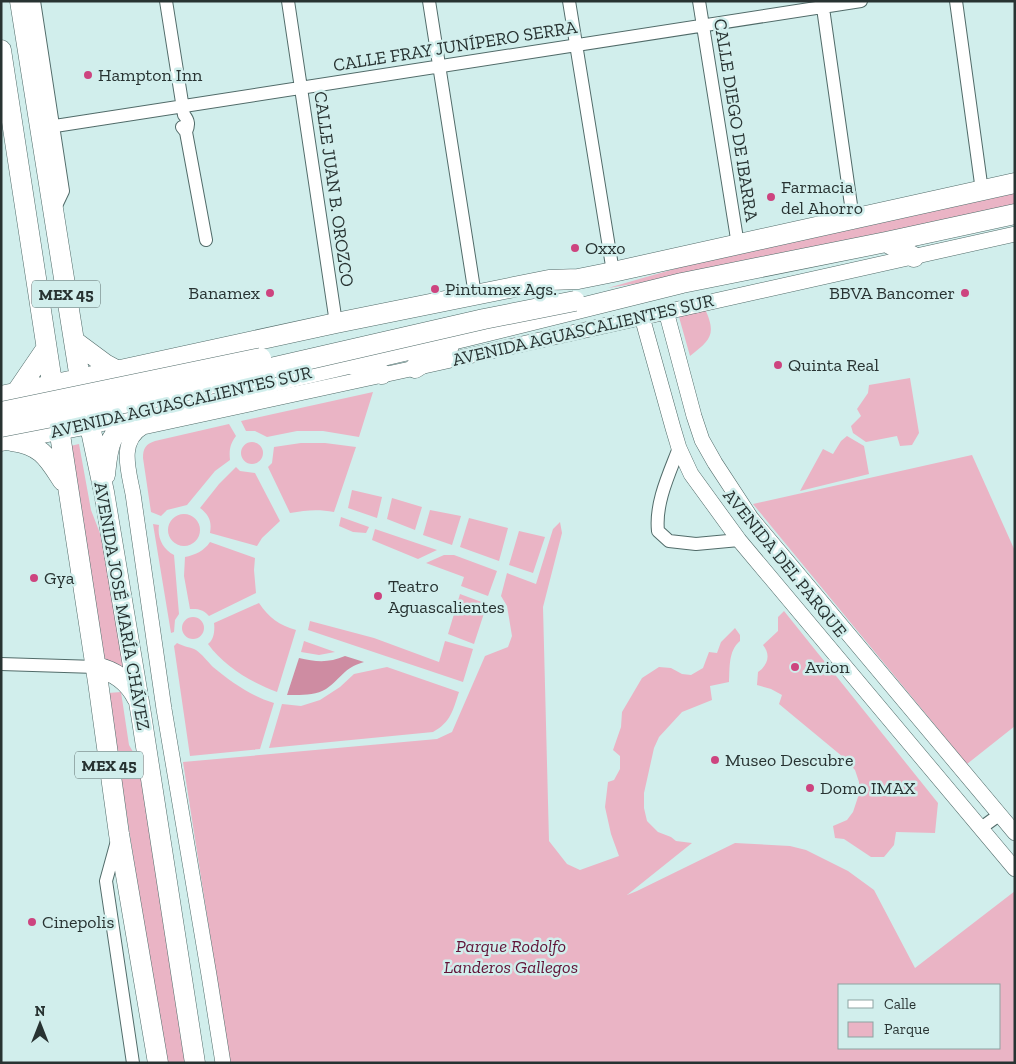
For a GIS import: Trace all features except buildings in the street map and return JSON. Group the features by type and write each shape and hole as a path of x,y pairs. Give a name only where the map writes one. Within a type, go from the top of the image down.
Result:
{"main road":[{"name":"AVENIDA JOSÉ MARÍA CHÁVEZ","path":"20,1 80,379 104,492 140,706 195,1063"},
{"name":"AVENIDA JOSÉ MARÍA CHÁVEZ","path":"1,50 96,666 119,834 158,1063"},
{"name":"AVENIDA AGUASCALIENTES SUR","path":"9,394 336,323 549,280 578,279 613,272 1015,184"},
{"name":"AVENIDA AGUASCALIENTES SUR","path":"2,436 149,418 220,394 464,337 682,283 1015,214"},
{"path":"886,242 914,257"},
{"name":"AVENIDA AGUASCALIENTES SUR","path":"1,412 260,358 496,304 552,291 578,279"},
{"name":"AVENIDA AGUASCALIENTES SUR","path":"2,436 272,368 475,321 648,287 682,283"},
{"path":"415,368 464,337"},
{"path":"74,341 105,364 118,371"},
{"path":"220,394 211,386 207,378 206,368 217,355 233,346"},
{"path":"9,394 46,349"},
{"path":"350,364 382,374"},
{"path":"104,492 108,447 111,440 126,422 149,418"},
{"path":"2,436 39,449 49,458 68,488"},
{"path":"96,666 118,675 130,685 140,706"}],"street":[{"path":"34,1 64,191 54,210"},
{"path":"166,1 183,111 182,127 186,132 206,240"},
{"name":"CALLE JUAN B. OROZCO","path":"288,1 336,323"},
{"path":"429,1 475,295"},
{"path":"569,1 613,272"},
{"name":"CALLE DIEGO DE IBARRA","path":"698,1 738,245"},
{"name":"CALLE FRAY JUNÍPERO SERRA","path":"55,126 183,111 301,88 702,26 823,4 861,1"},
{"path":"956,1 982,191"},
{"path":"823,4 853,219"},
{"name":"AVENIDA AGUASCALIENTES SUR","path":"149,418 415,368 1015,234"},
{"name":"AVENIDA DEL PARQUE","path":"666,311 702,440 751,518 1015,833"},
{"name":"AVENIDA DEL PARQUE","path":"642,317 679,448 691,474 739,540 1015,869"},
{"name":"AVENIDA JOSÉ MARÍA CHÁVEZ","path":"149,418 132,436 127,456 164,709 210,975 222,1063"},
{"path":"679,448 660,500 657,519 658,532 669,542 696,544 739,540"},
{"path":"1,664 96,666"},
{"path":"140,706 164,709"},
{"path":"149,765 173,759"},
{"path":"980,828 999,815"},
{"path":"119,834 106,881 133,1063"}],"green space":[{"path":"1015,190 1015,205 719,270 608,288 716,257"},
{"path":"705,309 711,325 710,336 690,356 679,317"},
{"path":"910,378 919,433 912,445 900,446 897,436 866,442 853,433 851,426 861,416 857,409 868,393 869,385"},
{"path":"373,392 359,437 323,431 297,431 267,437 255,431 246,431 241,421"},
{"path":"229,424 236,436 230,447 230,460 215,471 187,505 167,510 161,516 151,512 143,458 146,447 155,441"},
{"path":"847,436 864,446 869,474 800,491 823,449 833,454 841,441"},
{"path":"248,442 256,442 263,449 263,457 256,464 248,464 241,457 241,449"},
{"path":"301,443 325,443 356,447 334,512 312,510 290,513 268,467 272,463 274,447"},
{"path":"79,444 91,510 116,575 132,672 98,660 66,447"},
{"path":"972,455 1015,551 1015,726 967,764 753,504"},
{"path":"236,467 240,471 255,473 280,521 262,538 257,546 210,533 211,525 209,519 200,508 219,484"},
{"path":"352,490 382,497 377,518 348,508"},
{"path":"392,498 422,507 415,530 387,519"},
{"path":"430,510 461,516 452,545 423,535"},
{"path":"184,514 195,519 200,530 195,541 184,546 173,541 168,530 173,519"},
{"path":"341,517 369,527 366,533 353,532 339,526"},
{"path":"469,518 508,528 499,561 460,547"},
{"name":"Parque Rodolfo Landeros Gallegos","path":"560,522 562,533 543,607 549,841 567,864 580,870 619,856 611,834 605,807 608,782 614,780 620,769 620,756 613,750 621,727 622,712 642,678 659,667 671,668 682,674 691,675 703,668 709,652 717,653 721,642 735,628 740,635 740,641 733,650 729,682 710,686 712,700 682,712 659,737 654,748 644,793 644,808 647,821 658,832 676,841 692,843 627,895 735,843 790,846 806,850 848,871 874,890 915,968 1015,891 1015,1063 230,1063 183,762 437,739 452,732 485,656 508,647 512,636 507,606 501,596 507,573 536,584 553,529"},
{"path":"153,524 159,525 162,543 174,555 179,614 175,620 174,632 171,633"},
{"path":"375,529 437,550 418,559 372,540"},
{"path":"519,531 545,537 533,573 509,565"},
{"path":"210,542 255,558 256,593 209,616 200,610 190,609 184,576 185,557 199,552"},
{"path":"444,555 454,555 497,571 488,596 461,586 464,577 426,563"},
{"path":"460,594 487,604 474,644 448,634"},
{"path":"259,603 275,620 284,626 296,630 277,692 238,672 214,652 208,644 214,635 214,623"},
{"path":"784,611 938,803 935,833 896,832 894,845 884,857 871,857 844,839 835,838 833,826 847,820 853,812 859,794 859,782 855,770 843,757 779,704 782,695 757,685 758,672 766,663 768,656 763,645 778,631 778,617"},
{"path":"193,617 201,620 204,628 201,636 193,639 185,636 182,628 185,620"},
{"path":"310,621 374,638 439,662 445,641 473,649 463,682 308,630"},
{"path":"304,641 335,652 319,655 301,652"},
{"path":"177,643 196,650 213,667 242,688 257,697 274,703 260,749 190,756 174,646"},
{"path":"387,667 459,692 448,720 433,732 269,748 282,704 301,706 320,700 340,687 354,674"},
{"path":"121,692 129,745 147,776 192,1063 165,1063 108,693"}],"shaded area":[{"path":"345,656 364,662 351,667 322,691 307,695 287,695 299,658 322,661"}],"place":[{"name":"Hampton Inn","path":"88,75"},
{"name":"Farmacia del Ahorro","path":"771,197"},
{"name":"Oxxo","path":"575,248"},
{"name":"Pintumex Ags.","path":"435,289"},
{"name":"Banamex","path":"270,293"},
{"name":"BBVA Bancomer","path":"965,293"},
{"name":"Quinta Real","path":"778,365"},
{"name":"Gya","path":"34,578"},
{"name":"Teatro Aguascalientes","path":"378,596"},
{"name":"Avion","path":"795,667"},
{"name":"Museo Descubre","path":"715,760"},
{"name":"Domo IMAX","path":"810,788"},
{"name":"Cinepolis","path":"32,922"}]}
